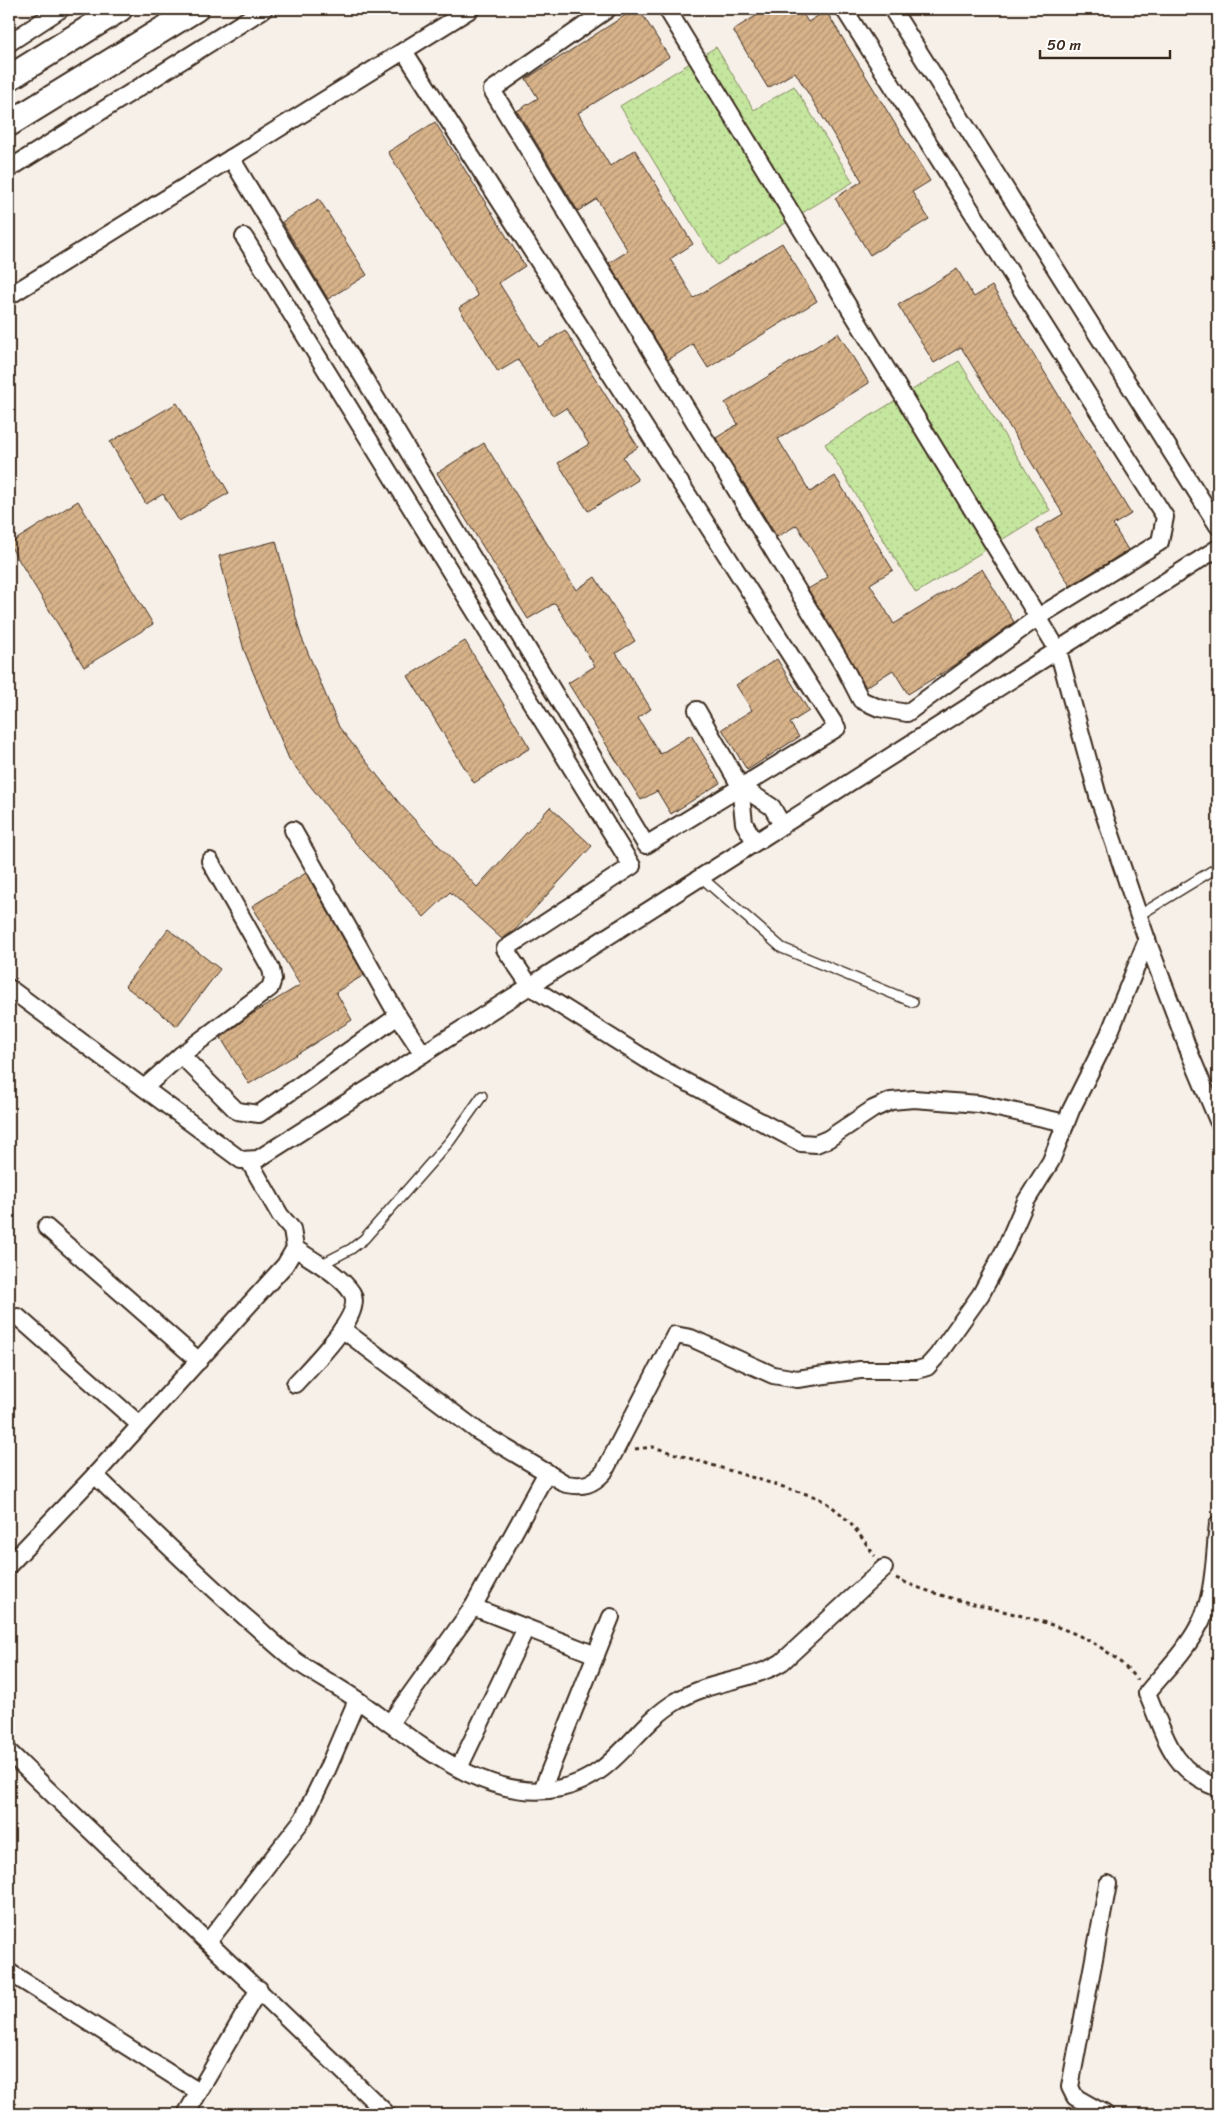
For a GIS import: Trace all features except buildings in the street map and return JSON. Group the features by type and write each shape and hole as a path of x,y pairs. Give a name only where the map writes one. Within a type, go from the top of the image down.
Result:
{"main road":[{"path":"9,78 120,9"},
{"path":"9,124 196,9"}],"street":[{"path":"9,43 61,9"},
{"path":"9,169 264,9"},
{"path":"9,296 471,9"},
{"path":"608,9 492,90 838,657 861,700 879,708 907,713 1038,617 1160,542 1165,518 844,9"},
{"path":"667,9 1058,650 1098,796 1146,940 1218,1120"},
{"path":"892,9 1218,526"},
{"path":"231,158 646,845 838,728 404,51"},
{"path":"244,237 632,866 505,949 530,987 660,1068 801,1143 816,1144 828,1140 873,1109 891,1101 914,1098 979,1104 1066,1123"},
{"path":"9,988 240,1160 258,1159 1218,548"},
{"path":"698,710 740,786 744,823 755,842"},
{"path":"740,786 772,807 782,825"},
{"path":"293,830 398,1016 423,1054"},
{"path":"144,1088 181,1055 270,988 273,979 271,969 210,861"},
{"path":"342,1329 479,1432 566,1484 581,1486 594,1483 616,1452 670,1340 675,1334 691,1338 772,1375 797,1379 860,1370 917,1370 926,1367 937,1356 981,1294 1006,1247 1026,1200 1051,1161 1066,1123 1109,1034 1146,940"},
{"path":"181,1055 237,1110 259,1114 398,1016"},
{"path":"9,1565 95,1475 199,1361 285,1264 295,1248 292,1229 280,1214 249,1161"},
{"path":"46,1227 199,1361"},
{"path":"295,1248 346,1286 353,1295 355,1307 342,1329 296,1384"},
{"path":"18,1317 140,1425"},
{"path":"390,1724 473,1607 547,1472"},
{"path":"95,1475 191,1570 295,1660 357,1700 426,1751 459,1768 506,1788 542,1790 561,1788 595,1776 618,1757 669,1706 683,1697 698,1689 768,1670 782,1662 884,1568"},
{"path":"1218,1524 1214,1583 1198,1628 1184,1651 1147,1693 1173,1754 1185,1770 1218,1788"},
{"path":"473,1607 596,1654"},
{"path":"542,1790 611,1617"},
{"path":"459,1768 526,1628"},
{"path":"208,1942 303,1819 327,1770 357,1700"},
{"path":"9,1752 259,1989 387,2114"},
{"path":"1105,2114 1075,2097 1070,2087 1108,1884"},
{"path":"9,1972 199,2092"},
{"path":"186,2114 259,1989"}],"lane":[{"path":"1138,916 1218,866"},
{"path":"701,877 782,948 914,1002"},
{"path":"320,1265 351,1249 364,1239 450,1141 482,1096"}],"green space":[{"path":"716,47 754,110 794,86 853,182 717,265 620,106"},
{"path":"959,361 1050,510 916,593 825,444"}]}
